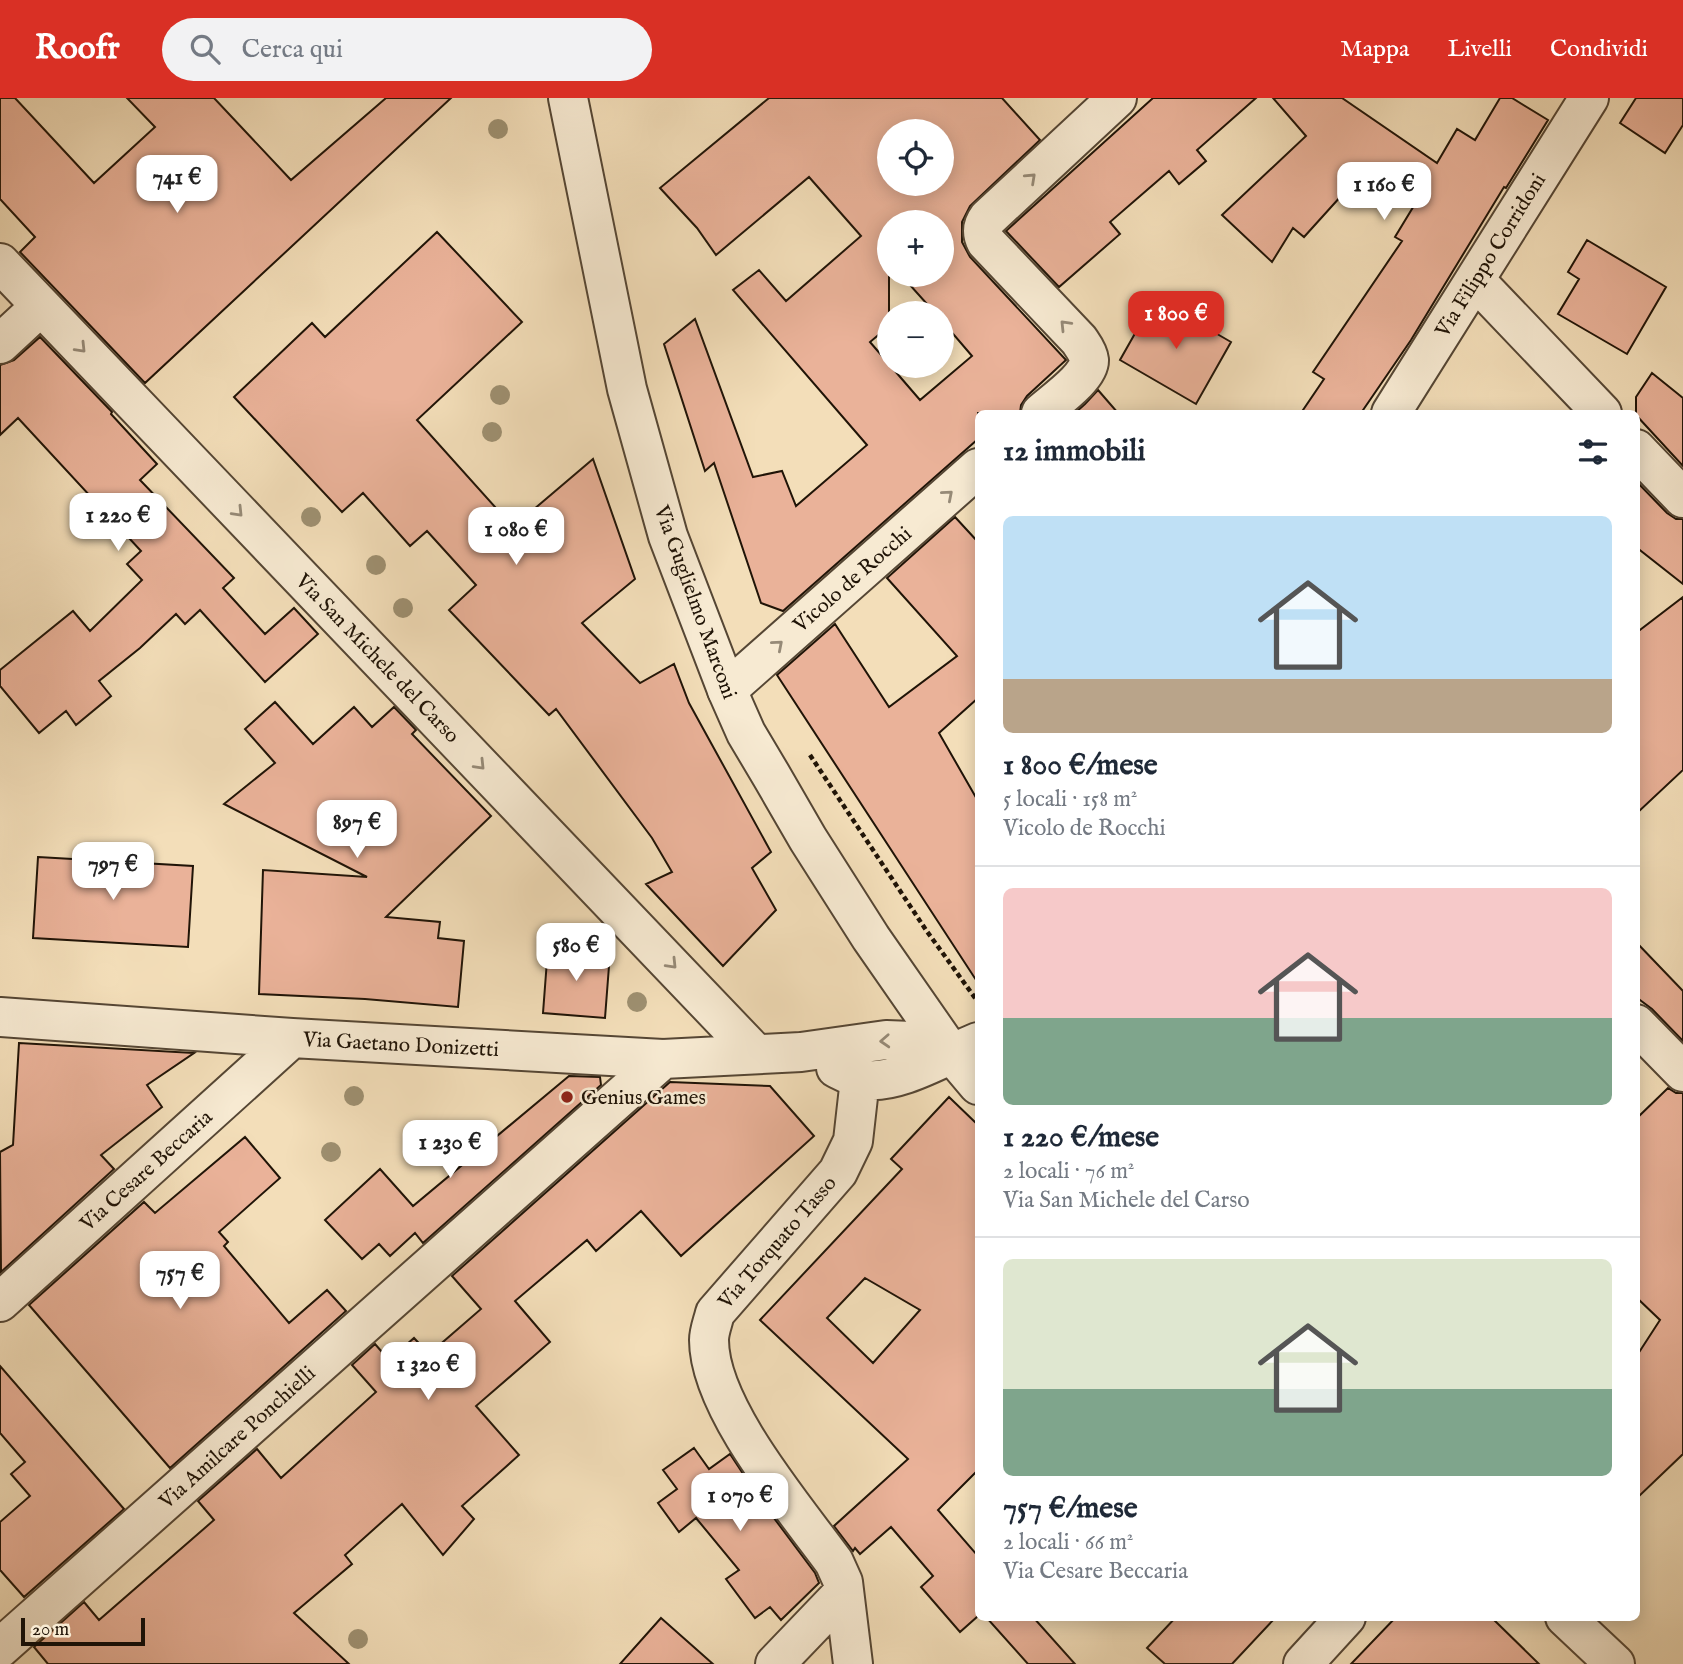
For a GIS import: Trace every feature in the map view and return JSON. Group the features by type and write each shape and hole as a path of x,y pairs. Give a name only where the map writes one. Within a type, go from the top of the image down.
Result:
{"street":[{"name":"Via Guglielmo Marconi","path":"568,98 627,389 668,536 727,690 746,733 808,839 871,938 965,1047 975,1075"},
{"path":"1044,410 1084,375 1089,363 1086,351 1079,340 986,242 982,234 983,225 1117,98"},
{"name":"Via Filippo Corridoni","path":"1393,410 1589,98"},
{"name":"Via San Michele del Carso","path":"0,263 756,1054"},
{"path":"1475,280 1599,410"},
{"path":"0,344 41,306"},
{"path":"1640,453 1683,498"},
{"name":"Vicolo de Rocchi","path":"727,690 975,471"},
{"name":"Via Gaetano Donizetti","path":"0,1017 292,1038 663,1059 802,1052 886,1040 965,1047"},
{"path":"1640,1028 1683,1072"},
{"name":"Via Cesare Beccaria","path":"0,1302 292,1038"},
{"path":"802,1052 860,1079 882,1079 908,1072 965,1047"},
{"name":"Via Amilcare Ponchielli","path":"0,1648 663,1059"},
{"name":"Via Torquato Tasso","path":"853,1664 843,1582 834,1562 754,1452 724,1397 713,1370 709,1338 715,1313 838,1172 853,1141 860,1079"},
{"path":"775,1664 844,1592"},
{"path":"1303,1664 1342,1621"},
{"path":"1568,1621 1615,1664"}],"path":[{"path":"808,751 926,930 975,998"}],"building":[{"path":"0,98 15,98 94,183 155,127 127,98 214,98 291,180 386,98 451,98 145,383 20,252 35,237 0,199"},
{"path":"769,98 1002,98 1040,140 970,206 962,222 962,242 970,257 1066,360 1027,396 1020,410 975,410 975,442 783,611 761,603 714,463 705,471 664,344 695,319 753,477 782,471 796,506 867,445 733,290 759,270 786,301 861,236 809,177 716,255 697,228 660,188"},
{"path":"1153,98 1256,98 1197,150 1206,161 1179,184 1169,171 1110,222 1120,234 1059,287 1006,231"},
{"path":"1273,98 1342,98 1437,163 1457,129 1475,140 1500,98 1512,98 1548,120 1411,340 1363,410 1303,410 1324,379 1313,372 1402,241 1395,237 1418,199 1369,165 1304,237 1293,228 1272,262 1222,215 1306,136"},
{"path":"1636,98 1683,98 1683,125 1665,153 1620,123"},
{"path":"437,232 522,322 417,420 513,527 593,459 635,579 582,623 640,683 674,664 689,703 771,852 752,868 776,910 723,966 646,884 672,872 652,838 556,709 549,715 449,610 476,585 427,531 410,546 363,493 342,512 234,397 312,323 325,337"},
{"path":"1587,240 1666,287 1627,354 1558,314 1579,279 1568,272"},
{"path":"1155,298 1231,342 1196,404 1120,360"},
{"path":"40,337 112,412 157,464 140,480 234,578 223,588 265,634 294,608 318,634 265,682 200,610 185,624 176,614 99,681 111,696 76,725 66,711 39,733 0,686 0,670 73,611 90,631 142,580 127,564 141,551 18,418 0,435 0,365 14,360"},
{"path":"1652,373 1683,398 1683,466 1640,419 1640,410 1636,410 1636,397"},
{"path":"1098,390 1115,410 1078,410"},
{"path":"1640,485 1667,513 1676,519 1683,519 1683,584 1640,550"},
{"path":"955,517 975,539 975,701 939,733 975,796 975,978 777,675 835,624 889,707 957,656 887,578"},
{"path":"1683,597 1683,770 1640,810 1640,630"},
{"path":"275,702 313,744 354,707 372,727 394,707 416,730 412,734 491,816 386,917 440,922 438,938 464,941 458,1007 259,994 263,870 367,877 224,804 275,763 245,729"},
{"path":"38,857 193,866 188,947 33,938"},
{"path":"1640,946 1683,991 1683,1041 1640,1000"},
{"path":"548,947 610,953 605,1018 543,1013"},
{"path":"19,1043 194,1053 147,1085 162,1107 101,1155 114,1169 1,1272 0,1152 13,1145"},
{"path":"569,1076 600,1077 601,1085 423,1243 415,1233 390,1256 379,1244 362,1259 325,1220 380,1169 413,1206"},
{"path":"670,1082 770,1086 814,1136 681,1256 641,1211 596,1251 587,1240 515,1301 550,1342 476,1406 519,1455 462,1506 474,1519 443,1555 402,1504 345,1555 352,1564 294,1613 349,1664 48,1664 34,1647 84,1602 99,1620 214,1520 198,1501 257,1449 281,1478 376,1392 352,1365 375,1344 389,1360 414,1338 429,1354 481,1309 452,1276"},
{"path":"1668,1088 1676,1093 1683,1093 1683,1454 1640,1495 1640,1351 1660,1320 1640,1301 1640,1115"},
{"path":"949,1097 975,1122 975,1473 938,1510 975,1553 975,1619 960,1632 921,1587 933,1576 891,1527 860,1554 855,1548 853,1551 834,1526 908,1459 760,1320 902,1169 891,1159","holes":["865,1278 920,1310 873,1363 827,1318"]},
{"path":"245,1137 280,1178 219,1232 228,1242 224,1246 289,1323 327,1290 346,1311 170,1468 29,1305 144,1202 155,1213"},
{"path":"0,1366 124,1509 24,1597 0,1570 0,1522 30,1496 11,1474 25,1462 0,1433"},
{"path":"694,1448 709,1469 730,1454 815,1573 819,1583 781,1620 770,1607 755,1618 726,1579 739,1570 696,1518 679,1532 658,1503 677,1489 663,1470"},
{"path":"661,1618 713,1664 620,1664"},
{"path":"990,1621 1037,1621 1075,1664 1028,1664"},
{"path":"1172,1621 1272,1621 1232,1664 1165,1664 1147,1648"},
{"path":"1392,1621 1495,1621 1539,1664 1351,1664"}],"place":[{"name":"Genius Games","path":"567,1097"}]}
